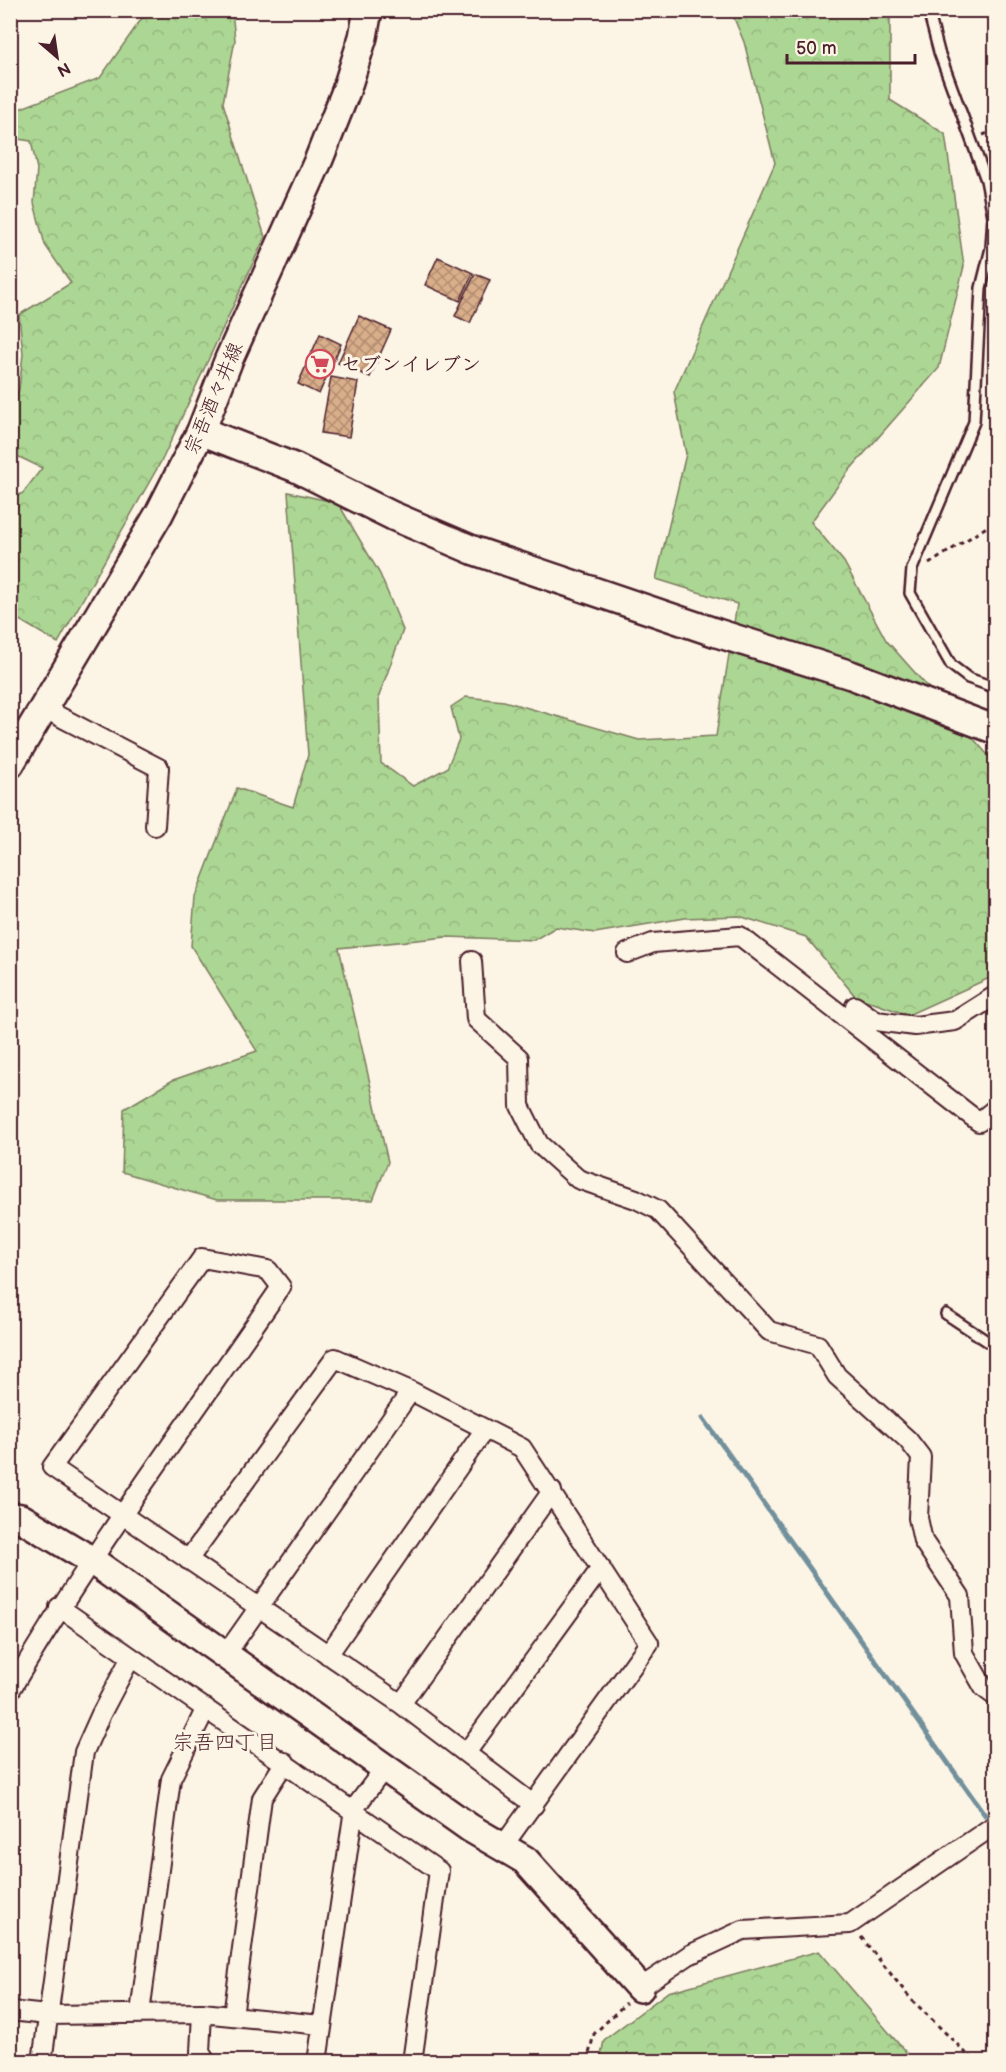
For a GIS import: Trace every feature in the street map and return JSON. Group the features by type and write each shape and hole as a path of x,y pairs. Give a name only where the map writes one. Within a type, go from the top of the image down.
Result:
{"street":[{"name":"宗吾酒々井線","path":"10,764 159,514 201,432 229,358 315,169 346,91 363,37 368,10"},
{"path":"201,432 296,468 393,516 475,551 717,633 851,675 996,730"},
{"path":"45,708 159,768 155,826"},
{"path":"627,953 652,943 740,936 979,1122 996,1108"},
{"path":"472,961 476,1020 519,1058 520,1106 540,1144 578,1179 636,1199 658,1210 769,1332 818,1345 837,1376 908,1440 921,1457 918,1518 923,1541 960,1596 964,1653 984,1688 996,1697"},
{"path":"855,1006 876,1021 915,1026 955,1021 996,995"},
{"path":"10,1691 59,1607 123,1516 281,1287 268,1270 202,1258 52,1467 123,1516 401,1704 534,1805"},
{"path":"189,1560 335,1358 411,1391 522,1448 650,1643 503,1846"},
{"path":"226,1654 411,1391"},
{"path":"328,1655 485,1429"},
{"path":"401,1704 552,1491"},
{"path":"10,1516 21,1518 91,1560 386,1766 470,1828 525,1860 640,1988 689,1955 742,1930 850,1924 996,1824"},
{"path":"466,1753 601,1568"},
{"path":"59,1607 354,1809 439,1871 411,2061"},
{"path":"42,2061 84,1752 131,1657"},
{"path":"141,2013 171,1779 206,1708"},
{"path":"233,2016 262,1798 285,1762"},
{"path":"317,2061 354,1809 386,1766"},
{"path":"10,2011 47,2015 202,2013 321,2025"},
{"path":"202,2013 200,2052 206,2061"}],"lane":[{"path":"928,10 939,52 986,180 993,216 991,248 981,288 974,422 930,525 911,576 909,594 951,665 968,678 996,688"},
{"path":"946,1314 996,1347"}],"path":[{"path":"911,576 996,521"},
{"path":"850,1924 911,1999 975,2061"},
{"path":"586,2061 594,2034 640,1988"}],"green space":[{"path":"147,11 232,11 235,40 223,103 265,237 163,458 58,643 11,615 11,499 23,493 42,468 11,453 11,414 19,389 23,354 19,315 71,283 45,245 34,203 37,169 31,141 11,138 11,112 100,78"},
{"path":"731,11 890,11 890,100 945,134 964,266 939,368 848,472 811,522 844,562 886,640 995,763 994,976 908,1015 856,997 806,937 739,916 685,918 595,933 556,927 534,940 447,937 339,948 388,1162 373,1200 217,1200 122,1172 124,1109 173,1080 257,1051 191,946 195,897 237,788 293,807 308,755 288,492 338,503 380,574 403,630 379,696 381,763 413,786 447,768 459,739 451,707 466,697 504,701 639,740 716,736 737,604 656,579 686,454 674,392 775,163 744,42"},
{"path":"819,1951 910,2057 908,2061 600,2061 604,2040 668,1992"}],"building":[{"path":"438,257 473,273 460,301 425,285"},
{"path":"475,274 490,280 470,323 455,316"},
{"path":"359,316 391,330 370,377 338,363"},
{"name":"セブンイレブン","path":"320,334 341,344 319,394 298,384"},
{"path":"331,377 358,382 349,437 321,433"}],"waterway":[{"path":"703,1418 985,1815"}],"place":[{"name":"セブンイレブン","path":"320,364"}],"district":[{"name":"宗吾四丁目","path":"225,1742"}]}
